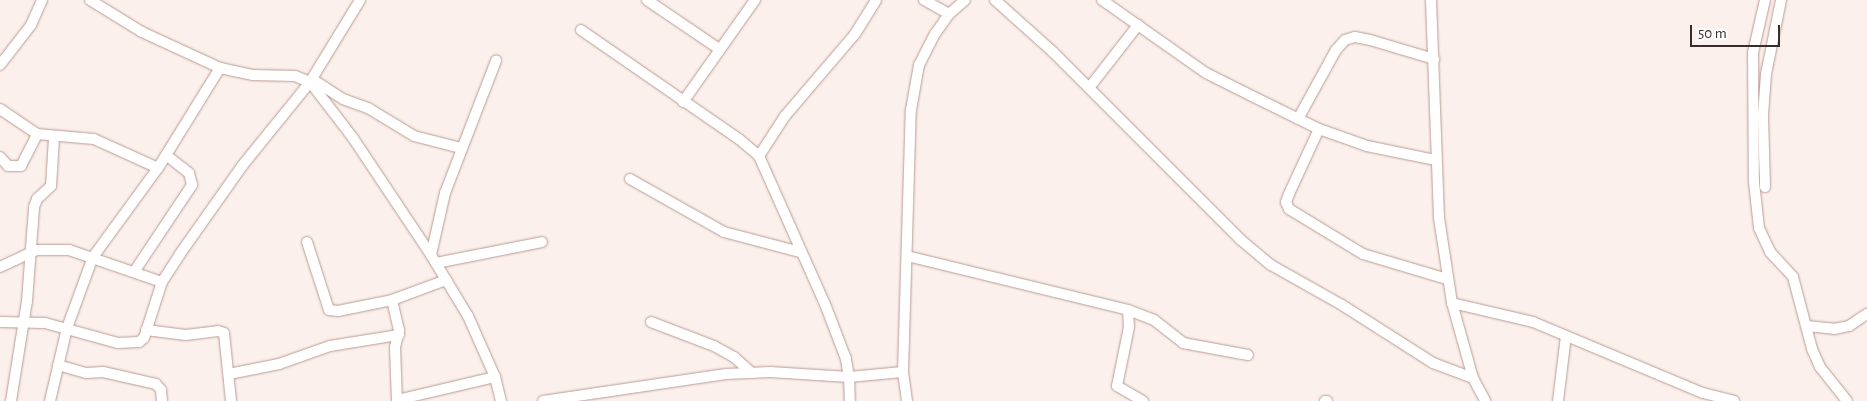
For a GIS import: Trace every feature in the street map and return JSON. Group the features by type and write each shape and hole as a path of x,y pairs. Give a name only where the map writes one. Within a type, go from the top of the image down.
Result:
{"street":[{"path":"0,65 31,25 42,0"},
{"path":"90,0 142,32 220,68 252,75 294,76 311,80 343,99 368,108 414,136 461,148"},
{"path":"107,10 110,0"},
{"path":"0,322 24,322 67,328 131,344 139,342 146,330 162,282 242,166 311,80 360,0"},
{"path":"647,0 719,49"},
{"path":"683,102 755,0"},
{"path":"759,156 795,104 837,58 876,0"},
{"path":"924,0 949,14"},
{"path":"907,401 903,372 911,110 919,65 949,14 965,0"},
{"path":"995,0 1089,88 1241,240 1271,265 1342,305 1433,363 1474,378"},
{"path":"1102,0 1206,73 1298,119 1319,129 1367,146 1435,160"},
{"path":"1431,0 1434,59 1435,160 1447,278 1452,303 1474,378 1485,401"},
{"path":"1765,0 1753,52 1754,182 1759,228 1770,252 1793,277 1820,367 1847,401"},
{"path":"1765,187 1763,115 1766,74 1780,0"},
{"path":"1089,88 1138,25"},
{"path":"581,30 739,139 759,156 836,332 849,377 850,401"},
{"path":"1298,119 1336,50 1345,40 1355,37 1370,40 1434,59"},
{"path":"434,259 445,192 496,60"},
{"path":"50,401 67,328 93,257 158,168 220,68"},
{"path":"311,80 434,259 468,316 495,377 501,401"},
{"path":"0,109 37,134 54,138 94,138 158,168"},
{"path":"1319,129 1288,194 1286,202 1289,210 1364,254 1447,278"},
{"path":"0,157 8,166 21,166 37,134"},
{"path":"11,401 24,322 34,207 37,199 51,186 54,138"},
{"path":"134,272 192,185 189,172 166,156"},
{"path":"630,179 724,232 800,252"},
{"path":"308,242 329,310 338,311 392,300 446,280"},
{"path":"434,259 542,242"},
{"path":"0,267 29,252 69,250 162,282"},
{"path":"907,256 1128,310 1154,320 1183,343 1248,355"},
{"path":"392,300 399,335 395,347 396,400 495,377"},
{"path":"1452,303 1502,313 1566,336 1703,393 1731,401"},
{"path":"1128,310 1129,327 1117,386 1143,401"},
{"path":"1807,326 1834,329 1849,326 1867,314"},
{"path":"651,322 714,346 734,357 752,373"},
{"path":"146,330 179,335 218,331 224,333 231,401"},
{"path":"229,374 279,364 330,346 399,335"},
{"path":"1558,401 1566,336"},
{"path":"58,365 86,374 103,372 156,384 161,390 162,401"},
{"path":"543,401 612,390 752,373 849,377 903,372"},
{"path":"608,401 612,390"}]}
